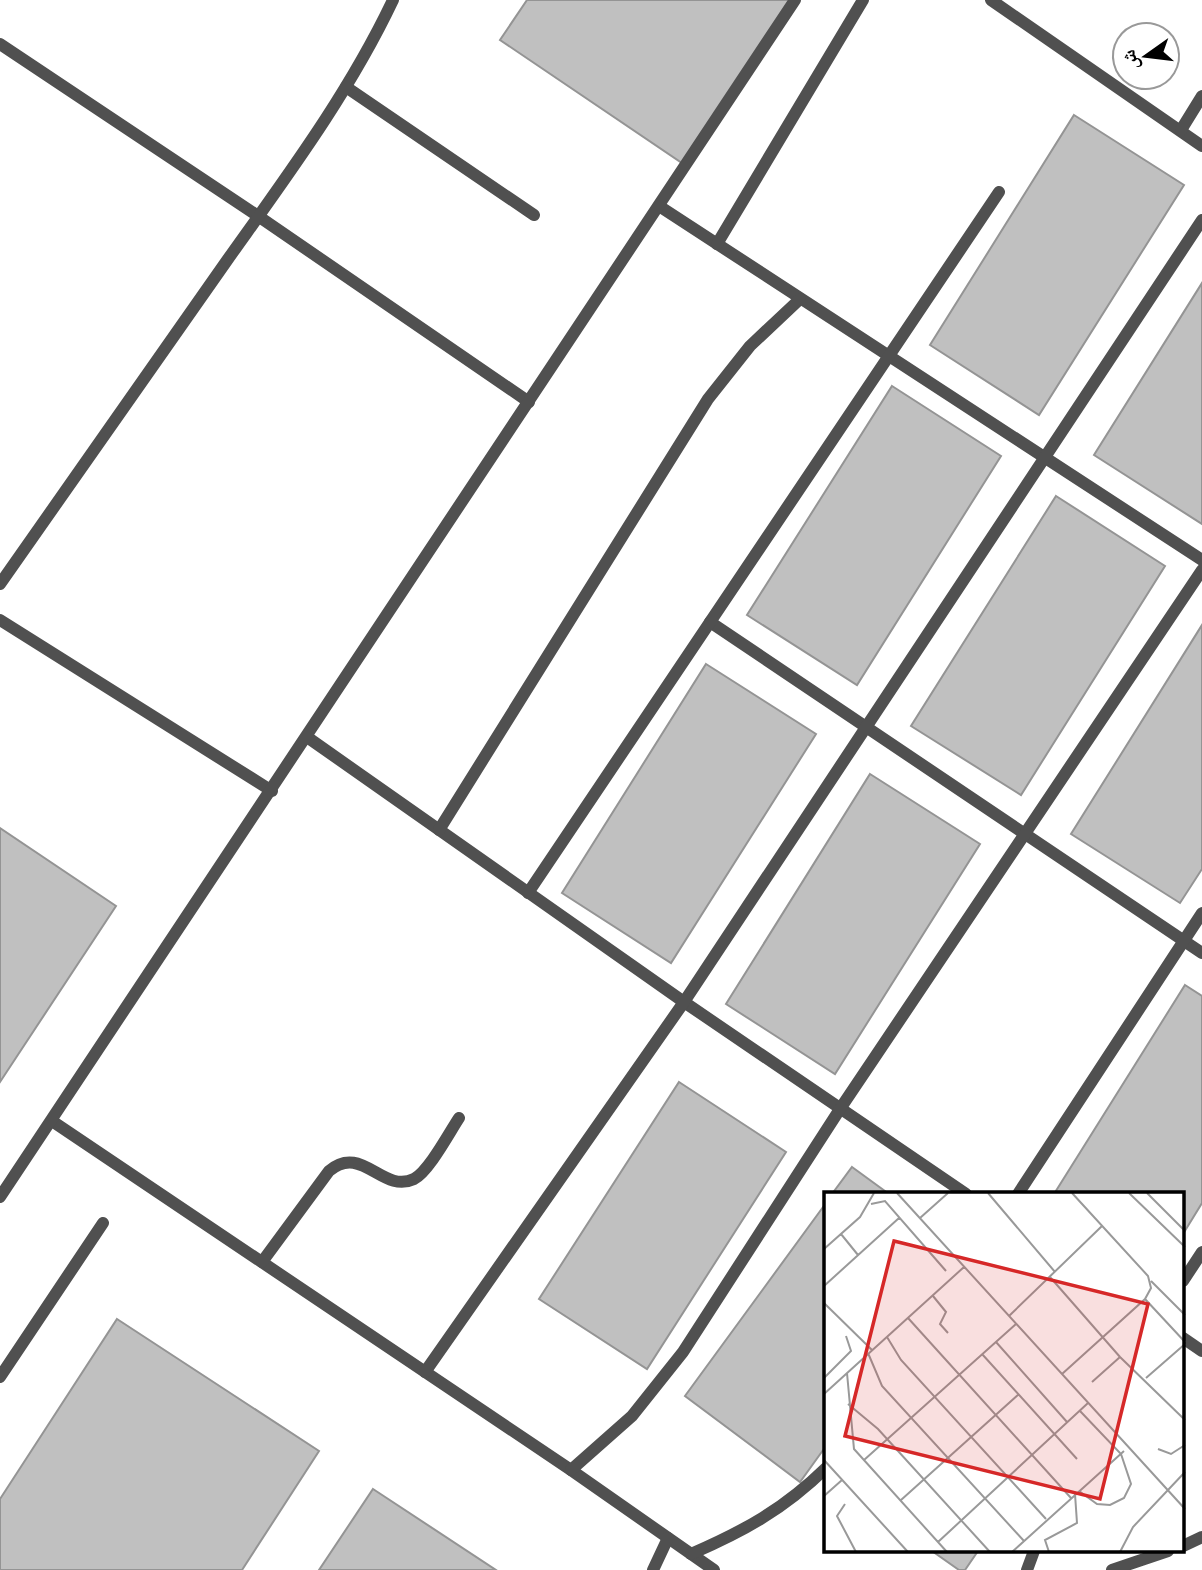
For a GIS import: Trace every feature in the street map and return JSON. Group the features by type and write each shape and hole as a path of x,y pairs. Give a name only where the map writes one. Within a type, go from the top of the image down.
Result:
{"lane":[{"path":"0,584 346,88 393,0"},
{"path":"0,1197 795,0"},
{"path":"717,244 863,0"},
{"path":"991,0 1202,146"},
{"path":"0,44 258,216 528,402"},
{"path":"346,88 534,215"},
{"path":"1181,130 1202,96"},
{"path":"528,892 999,192"},
{"path":"659,206 1202,560"},
{"path":"425,1372 684,1002 1202,220"},
{"path":"439,830 708,400 750,346 800,299"},
{"path":"571,1470 632,1416 684,1352 840,1110 1202,569"},
{"path":"0,620 272,791"},
{"path":"710,622 1202,953"},
{"path":"307,737 684,1002 963,1192"},
{"path":"1018,1192 1202,913"},
{"path":"262,1262 338,1164 351,1161 402,1182 415,1178 426,1168 459,1118"},
{"path":"52,1121 715,1570"},
{"path":"0,1377 103,1223"},
{"path":"1184,1279 1202,1252"},
{"path":"1184,1339 1202,1351"},
{"path":"691,1555 740,1533 785,1505 824,1470"},
{"path":"1184,1546 1202,1537"},
{"path":"653,1570 668,1538"},
{"path":"1027,1570 1034,1552"},
{"path":"1112,1570 1165,1552"}],"building":[{"path":"527,0 791,0 682,163 500,40"},
{"path":"1074,115 1184,185 1039,415 930,345"},
{"path":"1202,283 1202,524 1094,455"},
{"path":"892,386 1001,456 857,685 747,615"},
{"path":"1056,496 1165,566 1021,795 911,726"},
{"path":"1202,625 1202,869 1180,903 1071,834"},
{"path":"706,664 816,734 671,963 562,893"},
{"path":"870,774 980,844 835,1074 726,1004"},
{"path":"0,828 116,906 0,1082"},
{"path":"1185,985 1202,996 1202,1203 1184,1232 1184,1192 1055,1192"},
{"path":"679,1082 786,1152 647,1369 539,1299"},
{"path":"852,1167 886,1192 833,1192"},
{"path":"824,1206 824,1449 800,1482 685,1396"},
{"path":"117,1319 319,1451 242,1570 0,1570 0,1499"},
{"path":"373,1489 496,1570 319,1570"},
{"path":"933,1552 977,1552 965,1570 959,1570"}]}
